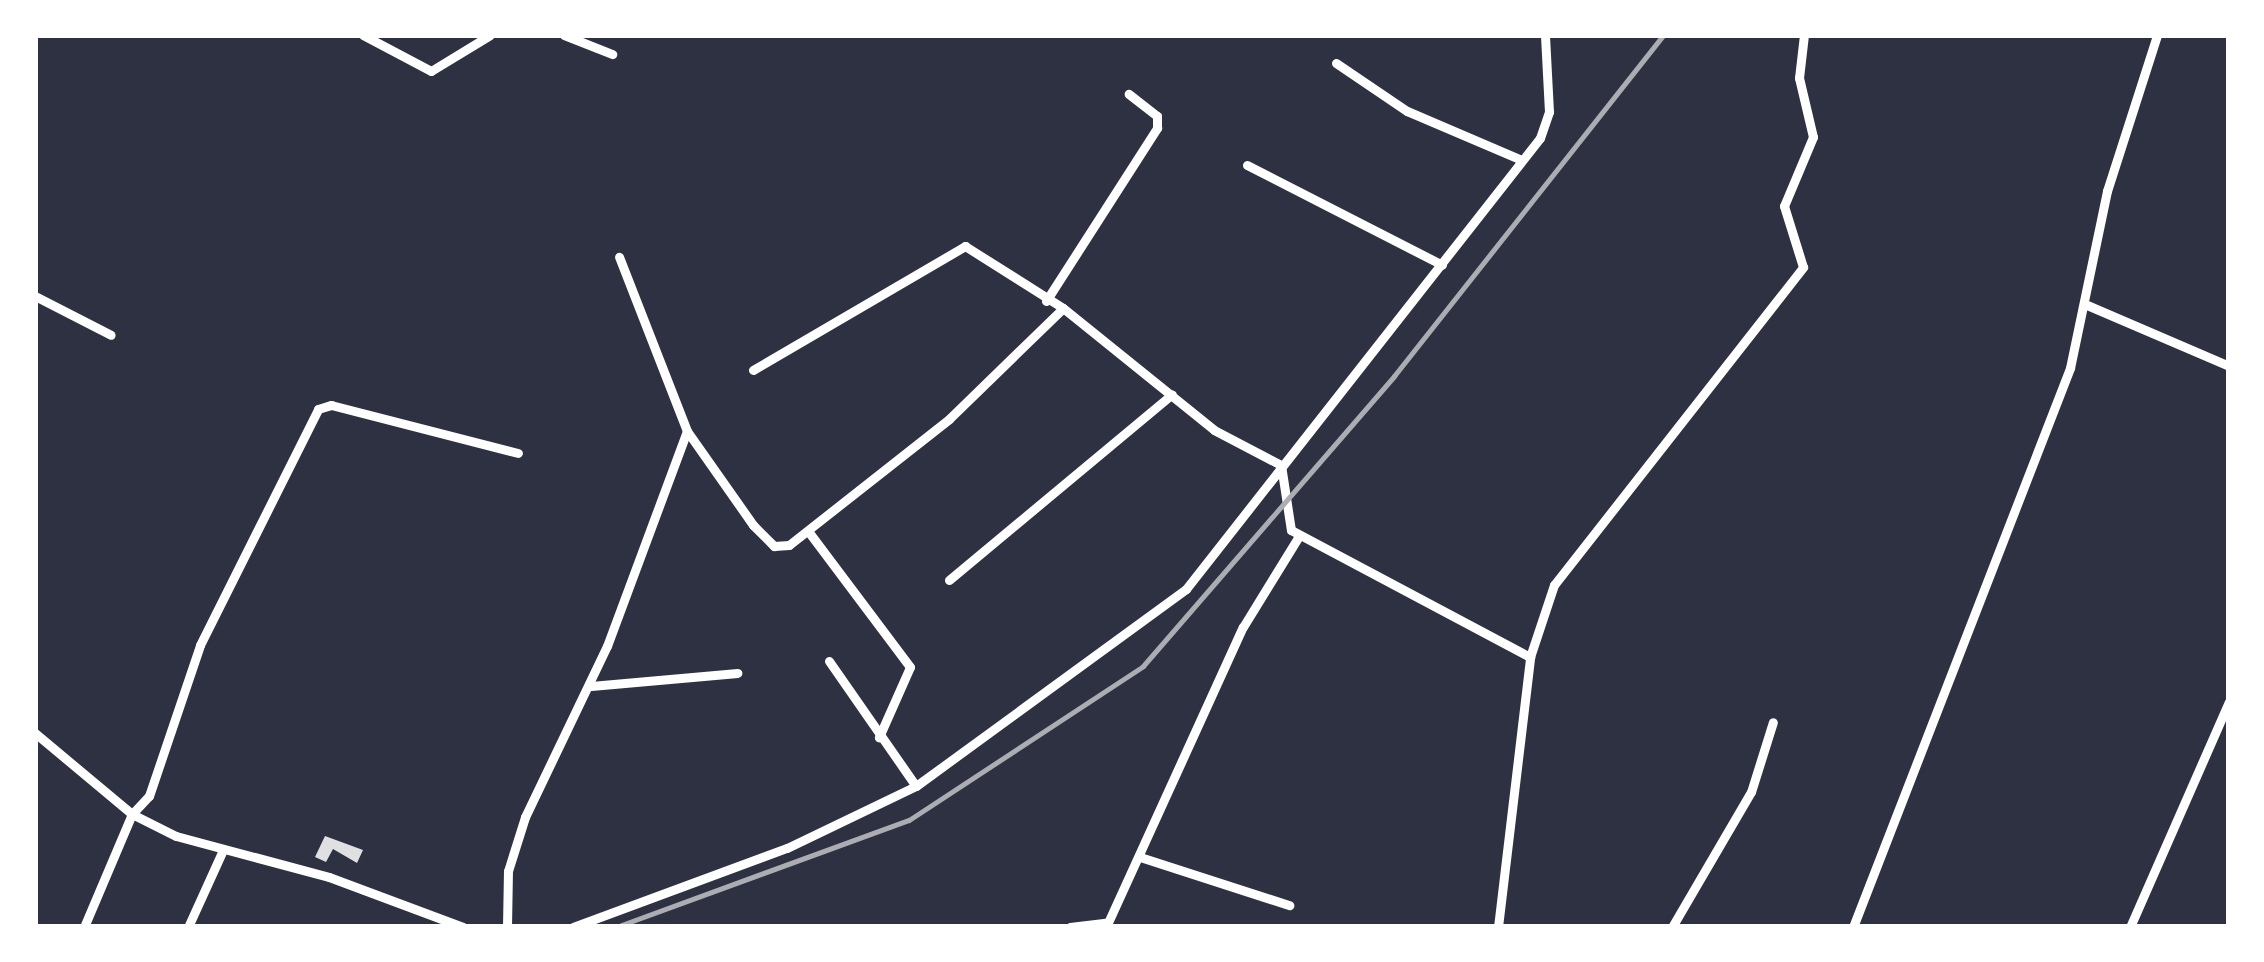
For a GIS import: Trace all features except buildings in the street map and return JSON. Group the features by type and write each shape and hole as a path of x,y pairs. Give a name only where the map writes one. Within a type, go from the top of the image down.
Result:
{"street":[{"path":"363,35 431,71 490,35"},
{"path":"564,35 612,54"},
{"path":"574,927 787,848 916,786 1186,589 1522,160 1549,112 1546,35"},
{"path":"1498,927 1530,657 1554,585 1804,268 1784,206 1812,137 1799,78 1804,35"},
{"path":"1852,927 1980,612 2087,304 2107,191 2157,35"},
{"path":"1336,62 1407,111 1522,160"},
{"path":"1046,301 1157,128 1153,111 1130,94"},
{"path":"1247,165 1442,265"},
{"path":"753,370 815,341 958,245 1063,308 1214,430 1281,465"},
{"path":"619,257 687,431 768,542 782,548 950,420 1063,308"},
{"path":"35,296 111,335"},
{"path":"2087,304 2229,366"},
{"path":"950,580 1172,394"},
{"path":"84,927 132,814 149,796 200,645 318,409 331,404 518,453"},
{"path":"507,927 520,831 590,686 687,431"},
{"path":"1281,465 1288,521 1299,536 1530,657"},
{"path":"808,531 910,668 879,736"},
{"path":"1070,927 1107,925 1243,627 1299,536"},
{"path":"829,660 916,786"},
{"path":"590,686 737,673"},
{"path":"2130,927 2229,702"},
{"path":"1672,927 1751,792 1773,722"},
{"path":"35,733 132,814 222,852 329,877 463,927"},
{"path":"188,927 222,852"},
{"path":"1140,858 1289,905"}],"railway":[{"path":"616,927 909,820 1143,666 1394,376 1663,35"}]}
